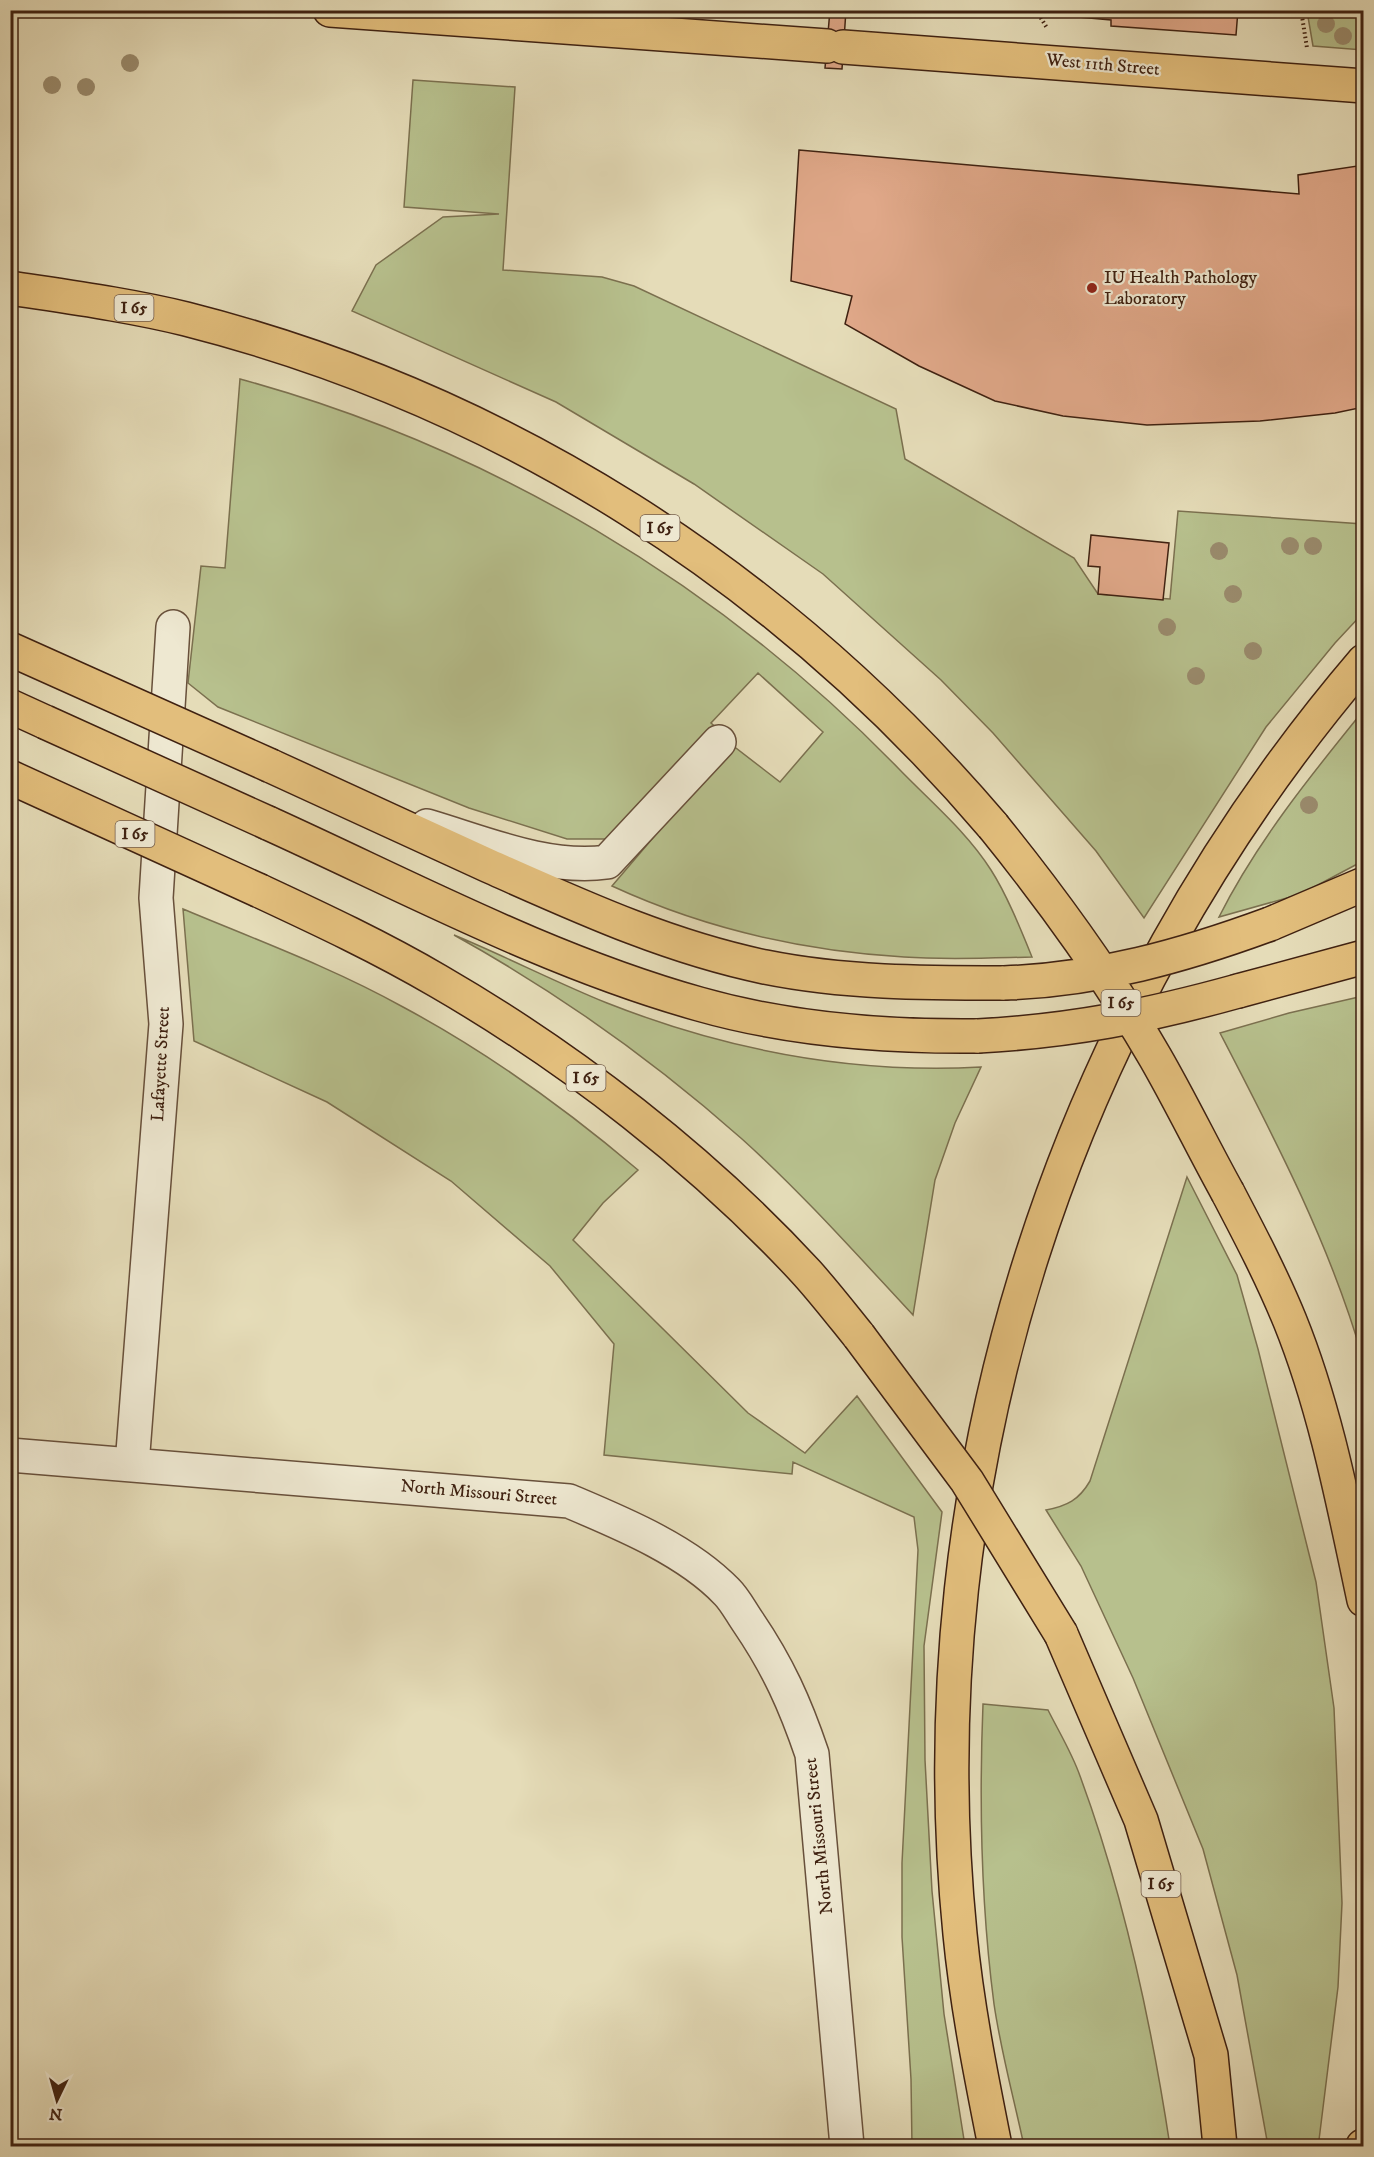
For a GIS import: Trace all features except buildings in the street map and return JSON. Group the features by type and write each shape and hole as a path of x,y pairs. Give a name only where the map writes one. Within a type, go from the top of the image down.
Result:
{"main road":[{"name":"West 11th Street","path":"330,10 1364,86"},
{"name":"I 65","path":"10,288 122,305 255,338 357,373 441,409 544,460 660,528 762,601 817,648 917,742 993,826 1071,929 1155,1057 1228,1193 1269,1274 1290,1323 1307,1373 1329,1444 1364,1600"},
{"path":"10,649 595,913 637,930 722,956 807,975 925,984 1051,981 1135,967 1214,945 1364,884"},
{"path":"995,2146 975,2047 960,1934 952,1754 956,1647 968,1534 1000,1366 1031,1256 1058,1177 1118,1034 1165,944 1224,846 1306,730 1364,661"},
{"path":"10,706 535,944 620,978 699,1004 830,1030 904,1035 978,1036 1058,1030 1133,1019 1364,957"},
{"name":"I 65","path":"10,777 351,933 438,981 514,1028 586,1078 666,1141 743,1210 807,1273 859,1336 967,1481 1061,1634 1141,1820 1211,2055 1220,2146"}],"street":[{"name":"Lafayette Street","path":"132,1465 166,1024 156,898 173,627"},
{"path":"353,804 552,862 585,865 607,862 719,742"},
{"name":"North Missouri Street","path":"10,1455 569,1501 633,1528 681,1555 728,1592 760,1640 794,1700 812,1754 847,2146"}],"path":[{"path":"1301,10 1308,50"}],"green space":[{"path":"1307,11 1363,11 1363,50 1313,46"},
{"path":"413,80 515,87 503,270 602,277 634,286 896,409 905,459 1074,558 1098,594 1170,599 1178,511 1363,524 1363,613 1335,643 1266,727 1144,918 1096,851 993,733 941,680 823,574 694,484 556,402 352,311 376,265 443,217 499,214 404,207"},
{"path":"240,379 332,408 423,443 511,484 596,530 677,582 756,640 830,702 960,830 997,880 1032,957 952,959 904,957 792,943 682,914 612,886 732,745 780,782 823,732 758,673 711,723 719,730 619,839 567,839 469,808 218,707 188,683 201,566 225,568"},
{"path":"1363,711 1363,861 1301,894 1219,917 1267,836"},
{"path":"183,909 322,967 434,1024 525,1082 611,1147 638,1170 603,1203 573,1240 748,1413 805,1453 857,1396 942,1512 924,1646 925,1760 932,1891 944,2014 965,2146 912,2146 911,2079 902,1937 902,1863 918,1550 914,1517 793,1462 792,1474 604,1455 614,1344 550,1266 451,1181 327,1102 194,1041"},
{"path":"454,935 607,1003 652,1020 744,1046 838,1062 885,1067 981,1067 955,1123 935,1180 913,1315 787,1181 709,1110 604,1029 530,980"},
{"path":"1364,996 1363,1359 1350,1316 1318,1233 1281,1152 1220,1033 1289,1013"},
{"path":"1187,1177 1237,1275 1258,1349 1316,1582 1334,1708 1342,1903 1338,1987 1319,2140 1291,2146 1268,2146 1237,1975 1203,1849 1133,1678 1081,1566 1046,1510 1072,1501 1090,1481"},
{"path":"983,1704 1048,1710 1077,1767 1123,1912 1145,2005 1170,2146 1024,2146 1000,2040 986,1929 981,1779"}],"place":[{"name":"IU Health Pathology Laboratory","path":"1092,288"}]}
